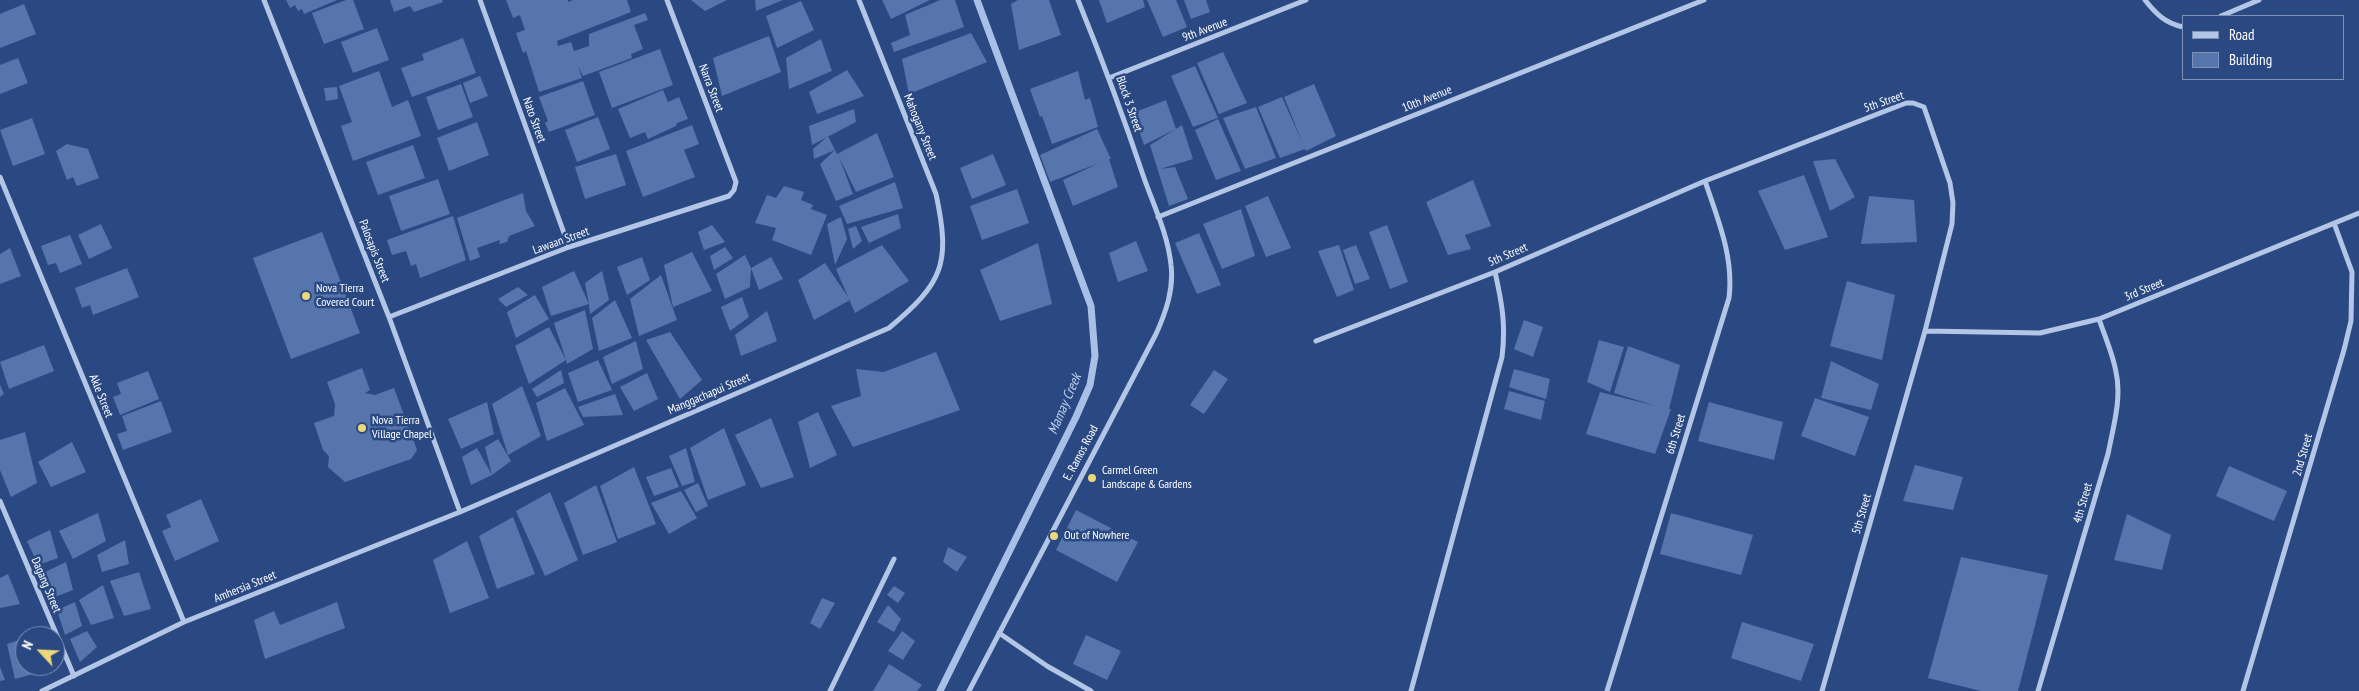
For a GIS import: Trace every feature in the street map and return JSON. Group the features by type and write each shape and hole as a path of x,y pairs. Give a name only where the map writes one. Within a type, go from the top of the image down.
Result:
{"street":[{"name":"Palosapis Street","path":"264,0 389,318 460,512"},
{"name":"Nato Street","path":"480,0 569,247"},
{"name":"Narra Street","path":"667,0 736,182"},
{"name":"Mahogany Street","path":"859,0 936,194 944,242 942,265"},
{"name":"Block 3 Street","path":"1078,0 1110,78 1158,217"},
{"name":"9th Avenue","path":"1110,78 1306,0"},
{"name":"10th Avenue","path":"1158,217 1704,0"},
{"path":"2145,0 2156,15 2171,24 2182,27"},
{"path":"2223,15 2259,0"},
{"name":"5th Street","path":"1316,341 1495,272 1705,181 1906,103 1919,104 1924,107 1950,183 1953,203 1952,224 1925,331 1822,691"},
{"name":"Akle Street","path":"0,177 184,622"},
{"name":"6th Street","path":"1607,691 1729,298 1731,281 1727,246 1705,181"},
{"name":"Lawaan Street","path":"389,318 569,247 729,196 734,190 736,182"},
{"name":"3rd Street","path":"1925,331 2040,333 2099,319 2359,213"},
{"name":"E. Ramos Road","path":"970,691 1165,314 1171,285 1171,264 1158,217"},
{"name":"2nd Street","path":"2244,691 2344,350 2351,320 2352,272 2334,223"},
{"name":"Manggachapui Street","path":"460,512 888,328 915,306 928,289 942,265"},
{"path":"1411,691 1502,357 1505,332 1503,307 1495,272"},
{"name":"4th Street","path":"2038,691 2108,454 2114,421 2118,392 2116,372 2099,319"},
{"name":"Dagang Street","path":"0,501 74,676"},
{"name":"Amhersia Street","path":"42,691 184,622 460,512"},
{"path":"830,691 894,558"},
{"path":"1000,633 1047,666 1090,691"}],"building":[{"path":"286,0 337,0 304,14 302,9 298,11 295,5 290,8"},
{"path":"346,0 353,0 364,29 324,44 312,13"},
{"path":"390,0 442,0 443,2 414,12 410,6 394,12"},
{"path":"506,0 568,0 568,2 573,0 627,0 631,12 557,41 558,46 571,42 574,51 589,46 589,34 645,13 648,20 634,25 643,49 631,54 632,58 583,76 578,66 582,78 539,92 526,51 523,53 516,33 525,30 520,15 513,18"},
{"path":"691,0 727,0 705,11"},
{"path":"755,0 783,0 756,11"},
{"path":"882,0 930,0 891,19"},
{"path":"940,0 955,0 964,27 894,52 891,43 910,35 905,15"},
{"path":"1018,0 1049,0 1061,35 1019,50 1011,4"},
{"path":"1099,0 1143,0 1145,7 1107,23"},
{"path":"1147,0 1176,0 1187,27 1163,37"},
{"path":"1184,0 1206,0 1210,12 1191,19"},
{"path":"801,1 814,30 777,48 766,16"},
{"path":"24,4 36,34 0,48 0,14"},
{"path":"377,28 389,60 353,73 341,42"},
{"path":"971,33 987,62 909,94 902,59"},
{"path":"769,36 781,72 722,96 713,58"},
{"path":"463,38 476,73 412,97 401,68 424,60 422,54"},
{"path":"821,39 832,71 789,89 786,58"},
{"path":"660,49 673,85 612,108 599,72"},
{"path":"1223,52 1247,103 1219,114 1197,63"},
{"path":"18,58 28,83 0,94 0,65"},
{"path":"1195,66 1218,118 1193,127 1171,76"},
{"path":"847,70 864,96 817,114 809,92"},
{"path":"379,71 392,107 408,100 421,136 353,161 341,126 352,122 339,86"},
{"path":"1078,71 1085,100 1090,98 1098,127 1052,144 1030,89"},
{"path":"480,76 488,96 470,103 463,83"},
{"path":"583,81 595,115 549,132 545,123 548,121 539,97"},
{"path":"461,84 473,117 438,130 426,97"},
{"path":"1314,84 1336,136 1306,151 1305,149 1280,158 1258,107 1282,97 1303,144 1284,97"},
{"path":"337,87 338,99 326,101 324,88"},
{"path":"663,90 668,102 679,97 688,119 648,139 645,132 630,138 618,109"},
{"path":"1166,100 1176,129 1144,145 1133,113"},
{"path":"1256,107 1276,158 1245,169 1223,118"},
{"path":"854,109 856,122 812,145 809,126"},
{"path":"598,117 610,149 577,162 565,130"},
{"path":"32,118 45,154 13,166 0,130"},
{"path":"1218,119 1241,171 1216,180 1195,130"},
{"path":"477,122 489,155 449,171 437,138"},
{"path":"692,125 699,144 684,150 695,177 643,197 626,151"},
{"path":"1182,125 1193,159 1160,169 1175,167 1188,199 1169,206 1150,145"},
{"path":"1097,129 1111,159 1109,159 1118,187 1073,206 1063,180 1099,163 1050,182 1040,155"},
{"path":"877,133 894,177 856,192 839,157 853,194 836,201 820,164 835,150 837,154"},
{"path":"828,136 835,150 814,159 813,149"},
{"path":"67,144 88,149 99,178 77,186 73,177 67,180 56,151"},
{"path":"413,145 425,178 378,195 366,162"},
{"path":"616,154 626,185 585,199 575,167"},
{"path":"993,154 1006,185 972,199 960,168"},
{"path":"1835,159 1855,197 1830,211 1813,161"},
{"path":"1804,175 1828,237 1785,250 1758,191"},
{"path":"438,179 450,214 401,231 389,196"},
{"path":"1473,180 1491,226 1465,235 1471,249 1448,255 1426,202"},
{"path":"895,182 903,208 847,224 839,206"},
{"path":"784,186 804,192 801,200 813,205 811,209 827,215 811,255 772,240 776,228 755,223 767,195 776,198"},
{"path":"1017,189 1029,223 982,240 970,206"},
{"path":"523,193 526,211 535,226 509,236 507,242 499,244 500,240 477,248 480,257 470,261 457,218"},
{"path":"1268,196 1291,248 1266,257 1245,206"},
{"path":"1869,196 1914,200 1917,242 1861,244"},
{"path":"1241,209 1255,256 1222,269 1203,224"},
{"path":"898,214 901,228 869,243 861,227"},
{"path":"453,216 466,260 420,278 416,264 411,266 406,251 392,255 387,240"},
{"path":"841,217 847,239 835,265 827,224"},
{"path":"101,224 112,248 89,259 78,235"},
{"path":"712,225 725,242 704,250 698,232"},
{"path":"1387,225 1408,282 1390,289 1369,232"},
{"path":"856,226 862,241 853,249 848,229"},
{"name":"Nova Tierra Covered Court","path":"322,232 360,333 291,359 253,258"},
{"path":"1199,233 1221,285 1197,294 1175,243"},
{"path":"70,235 82,264 60,273 56,263 48,265 41,246"},
{"path":"1136,241 1148,271 1118,282 1109,253"},
{"path":"1038,243 1052,304 1000,321 980,270"},
{"path":"882,245 909,281 855,313 836,269"},
{"path":"1339,245 1354,290 1337,297 1318,251"},
{"path":"1356,245 1370,279 1355,284 1343,250"},
{"path":"725,247 733,258 714,270 710,256"},
{"path":"10,248 21,276 0,284 0,254"},
{"path":"692,252 712,291 673,307 664,265"},
{"path":"745,255 751,268 750,287 725,299 716,274"},
{"path":"642,257 650,280 627,295 617,267"},
{"path":"771,257 783,279 759,290 751,268"},
{"path":"825,263 850,300 814,320 798,280"},
{"path":"127,268 139,297 93,315 90,305 82,308 75,288"},
{"path":"574,271 589,304 551,316 542,287"},
{"path":"602,271 609,300 590,314 585,283"},
{"path":"661,275 677,320 639,336 630,299"},
{"path":"1847,281 1895,295 1882,360 1830,346"},
{"path":"518,287 528,295 506,307 498,299"},
{"path":"535,295 549,319 516,338 507,312"},
{"path":"742,297 749,317 730,331 721,307"},
{"path":"615,300 632,338 599,351 592,318"},
{"path":"585,310 593,349 567,364 554,323"},
{"path":"767,311 777,341 741,356 735,335"},
{"path":"1524,320 1543,327 1533,357 1514,349"},
{"path":"549,327 566,360 529,384 515,346"},
{"path":"670,332 702,380 680,399 646,340"},
{"path":"1599,340 1624,347 1610,392 1587,382"},
{"path":"636,341 643,369 612,384 603,357"},
{"path":"44,345 54,371 9,389 0,362"},
{"path":"1628,346 1680,365 1669,409 1671,409 1655,454 1586,434 1600,392 1656,406 1614,393"},
{"path":"936,352 960,410 853,447 831,406 861,396 856,369 884,372"},
{"path":"598,360 612,390 578,402 568,373"},
{"path":"1831,361 1879,384 1871,410 1821,398"},
{"path":"362,368 370,390 365,393 375,395 394,388 417,450 411,459 345,482 328,467 329,456 323,450 314,423 334,416 335,404 327,382"},
{"path":"1514,369 1550,379 1546,399 1509,387"},
{"path":"561,370 564,383 537,397 532,389"},
{"path":"1214,370 1228,379 1204,414 1190,405"},
{"path":"148,371 159,399 120,415 113,397 121,394 117,383"},
{"path":"647,373 658,399 634,411 620,387"},
{"path":"0,385 4,394 0,397"},
{"path":"522,386 541,436 508,455 492,404"},
{"path":"565,388 584,425 547,441 536,403"},
{"path":"1509,391 1545,401 1541,420 1504,409"},
{"path":"615,394 623,415 583,417 578,407"},
{"path":"1815,398 1869,417 1855,456 1801,436"},
{"path":"161,401 172,432 123,450 117,434 127,431 122,416"},
{"path":"487,402 494,434 461,449 448,419"},
{"path":"1709,402 1783,422 1774,460 1698,441"},
{"path":"818,412 837,455 810,468 798,422"},
{"path":"771,418 794,477 761,488 735,435"},
{"path":"724,428 746,485 708,500 690,448"},
{"path":"25,432 37,483 11,497 0,470 0,440"},
{"path":"498,439 511,461 492,475 485,447"},
{"path":"72,442 86,472 51,487 38,462"},
{"path":"477,448 492,475 471,485 462,457"},
{"path":"686,448 695,482 682,486 669,456"},
{"path":"1915,465 1963,477 1953,510 1903,501"},
{"path":"2229,466 2287,491 2274,521 2216,496"},
{"path":"634,467 656,524 618,539 600,486"},
{"path":"671,468 679,487 654,496 646,477"},
{"path":"698,483 708,506 696,512 684,490"},
{"path":"596,485 617,542 583,555 564,503"},
{"path":"681,491 697,518 669,534 651,503"},
{"path":"550,492 578,560 545,576 516,511"},
{"path":"201,499 219,541 175,561 162,531 171,527 166,515"},
{"path":"1076,510 1138,542 1117,582 1056,550"},
{"path":"98,513 106,541 73,559 59,531"},
{"path":"1671,513 1753,535 1741,575 1660,554"},
{"path":"2127,514 2171,535 2162,570 2114,560"},
{"path":"513,517 535,574 497,589 479,536"},
{"path":"50,530 58,558 38,565 27,541"},
{"path":"125,540 129,564 102,572 97,555"},
{"path":"467,541 489,598 450,613 433,560"},
{"path":"948,547 967,557 957,572 943,562"},
{"path":"1961,557 2048,575 2018,691 1981,691 1928,678"},
{"path":"66,562 73,590 52,598 41,574"},
{"path":"139,572 151,609 124,616 110,581"},
{"path":"8,574 20,604 0,608 0,578"},
{"path":"103,585 114,618 91,625 79,600"},
{"path":"894,586 905,593 898,603 887,595"},
{"path":"822,598 835,603 820,629 810,623"},
{"path":"75,602 82,626 65,635 65,626 62,626 57,610"},
{"path":"337,602 345,628 265,659 254,620 274,611 280,625"},
{"path":"888,605 901,619 894,632 877,622"},
{"path":"1742,622 1814,644 1801,681 1731,658"},
{"path":"87,631 97,647 80,662 70,639"},
{"path":"902,631 915,641 903,660 888,651"},
{"path":"1086,635 1121,651 1107,680 1073,664"},
{"path":"15,641 15,676 26,676 15,679 7,644"},
{"path":"889,664 922,685 917,691 873,691"},
{"path":"0,667 5,680 0,681"}],"waterway":[{"name":"Mamay Creek","path":"940,691 1076,417 1090,385 1095,356 1091,306 977,0"}],"place":[{"name":"Nova Tierra Covered Court","path":"306,296"},
{"name":"Nova Tierra Village Chapel","path":"362,428"},
{"name":"Carmel Green Landscape & Gardens","path":"1092,478"},
{"name":"Out of Nowhere","path":"1054,536"}]}
